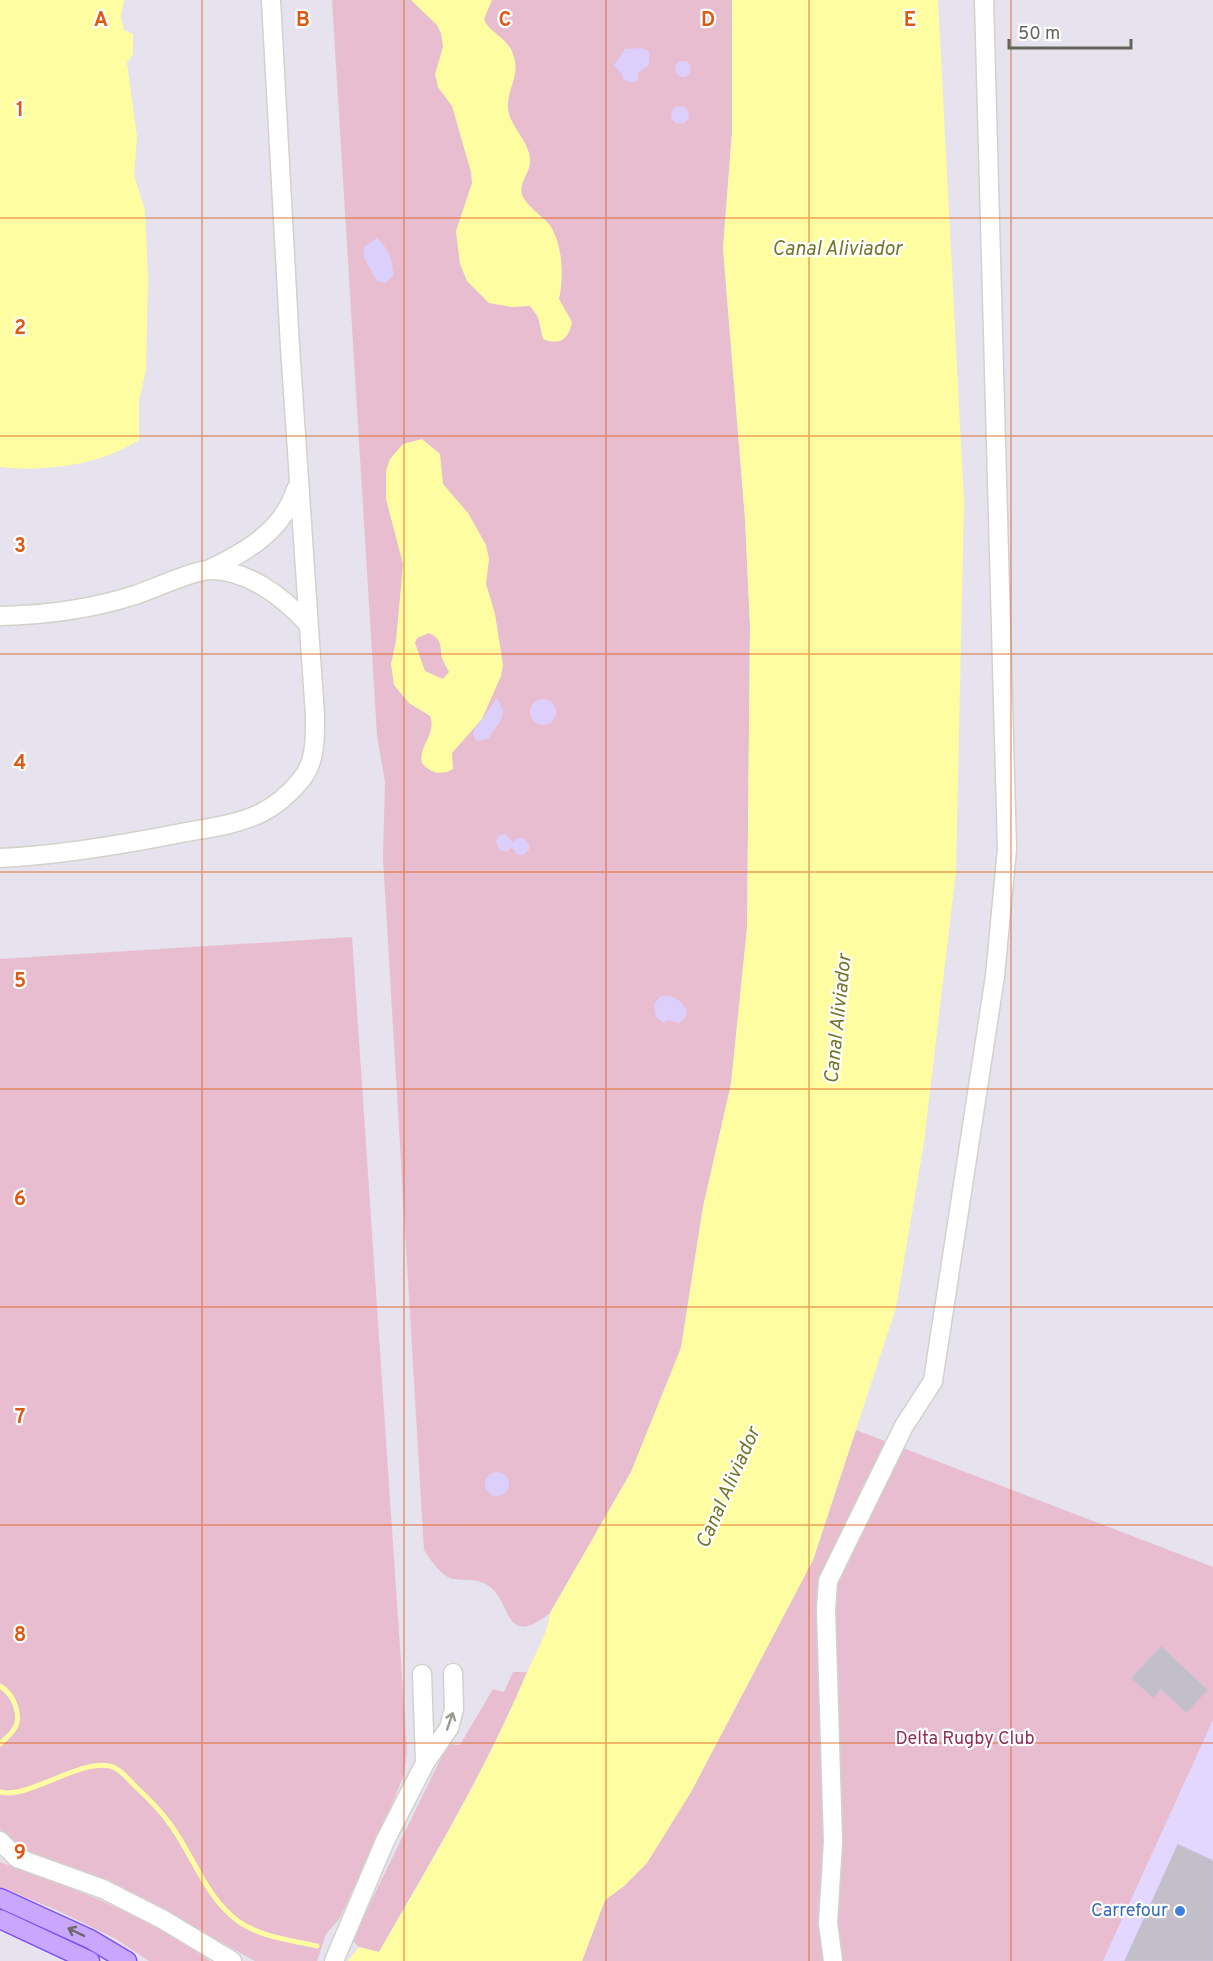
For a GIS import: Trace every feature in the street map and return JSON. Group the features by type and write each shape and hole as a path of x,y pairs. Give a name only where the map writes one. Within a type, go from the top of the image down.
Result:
{"main road":[{"path":"0,1898 90,1939 127,1961"},
{"path":"0,1919 90,1961"}],"street":[{"path":"0,858 96,849 239,822 264,812 284,796 301,781 311,763 315,742 271,0"},
{"path":"833,1961 828,1923 833,1842 826,1609 828,1581 904,1426 933,1381 995,976 1007,849 984,0"},
{"path":"0,616 78,609 133,596 208,570 242,554 276,526 292,501 299,482"},
{"path":"208,570 259,584 288,603 307,623"},
{"path":"334,1961 385,1841 425,1763 452,1721 453,1680 422,1682 425,1763"},
{"path":"0,1841 8,1856 102,1889 162,1919 232,1961"}],"shaded area":[{"path":"1213,1720 1213,1961 1103,1961"}],"green space":[{"path":"332,0 732,0 732,133 723,248 745,519 750,626 747,928 731,1084 703,1207 681,1348 631,1472 550,1613 524,1627 516,1624 510,1618 495,1591 486,1584 449,1578 437,1568 424,1550 383,858 385,782 377,735"},
{"path":"352,937 407,1751 404,1775 390,1809 340,1918 326,1934 317,1961 255,1961 118,1885 20,1850 0,1829 0,959"},
{"name":"Delta Rugby Club","path":"856,1430 1213,1567 1213,1720 1103,1961 582,1961 605,1900 624,1886 691,1792 813,1560"},
{"path":"513,1672 527,1672 494,1744 438,1849 379,1952 359,1947 352,1940 448,1744 460,1745 493,1689 504,1692"},
{"path":"0,1862 135,1916 186,1944 210,1961 149,1961 116,1939 59,1911 0,1887"}],"sand":[{"path":"641,48 649,51 649,65 638,73 638,81 629,82 623,79 622,74 614,65 625,49"},
{"path":"680,61 686,61 691,69 689,75 680,77 675,72 675,66"},
{"path":"680,106 686,109 689,115 686,121 680,124 674,121 671,115 674,109"},
{"path":"377,238 387,251 392,266 393,277 385,283 377,281 364,258 364,247"},
{"path":"497,698 503,710 501,720 488,739 476,741 473,732"},
{"path":"543,699 552,703 556,712 552,721 543,725 534,721 530,712 534,703"},
{"path":"505,834 513,842 518,838 525,839 529,844 529,850 523,855 518,855 511,847 507,852 499,850 496,841 499,835"},
{"path":"661,996 679,1000 687,1010 685,1018 679,1023 668,1020 663,1023 656,1017 654,1004"},
{"path":"497,1472 506,1475 509,1484 506,1493 497,1496 488,1493 485,1484 488,1475"}],"water":[{"path":"0,0 124,0 121,17 124,30 133,34 133,54 127,63 137,137 134,175 145,210 148,279 146,371 139,401 139,440 108,455 72,465 35,468 0,467"},
{"path":"411,0 492,0 484,19 486,24 511,48 515,62 515,76 509,94 509,114 529,151 530,163 521,192 528,204 549,224 560,251 562,281 559,299 572,322 569,333 563,340 554,342 543,339 538,317 530,306 511,307 489,303 467,281 460,264 456,231 472,183 471,172 452,106 438,87 435,74 443,47 441,33 437,25"},
{"name":"Canal Aliviador","path":"732,0 938,0 964,502 956,871 924,1142 896,1308 813,1560 691,1792 647,1863 624,1886 605,1900 582,1961 348,1961 359,1947 379,1952 457,1816 493,1747 529,1669 543,1638 550,1613 631,1472 681,1348 703,1207 731,1084 747,928 750,626 745,519 723,248 732,133"},
{"path":"422,439 440,454 443,484 468,513 486,545 489,559 486,584 495,614 503,665 501,676 482,719 452,753 453,769 440,773 432,771 422,763 421,757 431,729 430,716 409,703 394,685 391,664 396,641 403,564 386,499 386,471 390,459 403,444","holes":["429,633 440,643 442,658 449,672 443,679 425,671 415,643 417,638"]}],"building":[{"path":"1161,1647 1207,1690 1186,1712 1161,1688 1153,1697 1132,1678"},
{"name":"Carrefour","path":"1178,1845 1213,1861 1213,1961 1125,1961"}],"waterway":[{"path":"0,1686 13,1699 17,1712 17,1724 0,1744"},
{"path":"0,1792 12,1793 26,1790 89,1767 103,1765 115,1768 154,1804 166,1819 208,1888 227,1912 256,1931 317,1946"}],"place":[{"name":"Carrefour","path":"1180,1911"}]}
